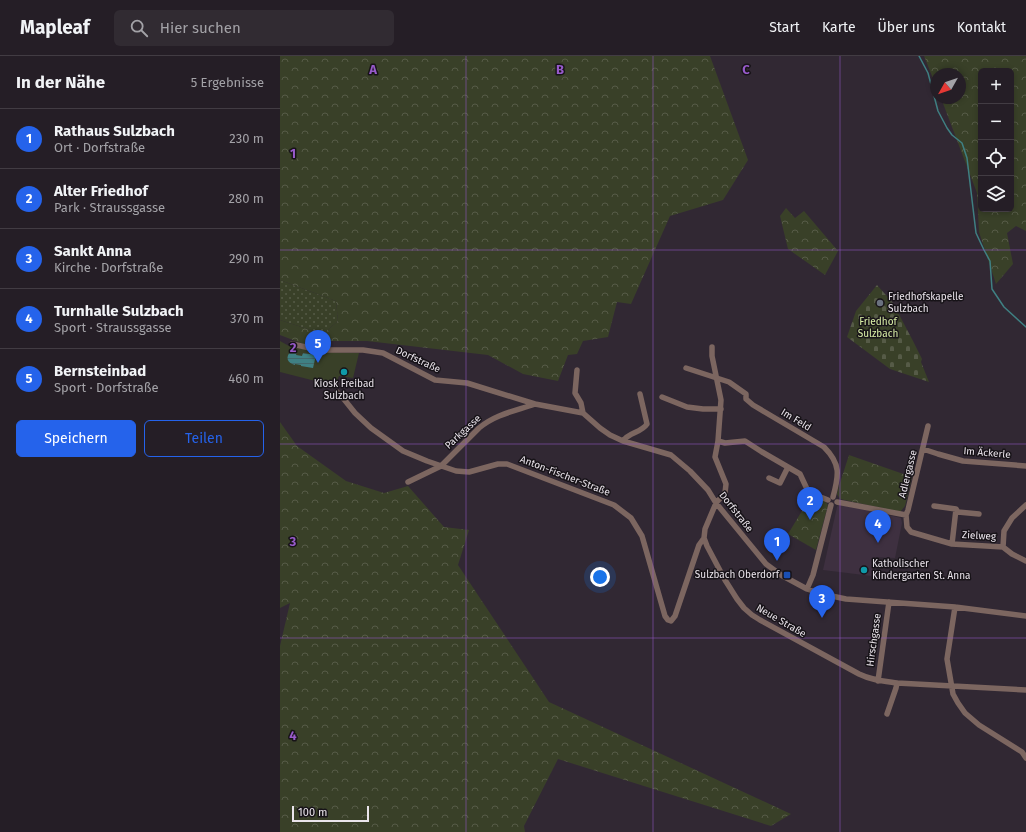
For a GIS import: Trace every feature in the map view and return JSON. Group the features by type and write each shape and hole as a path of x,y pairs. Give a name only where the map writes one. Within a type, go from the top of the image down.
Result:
{"street":[{"name":"Dorfstraße","path":"292,344 326,350 363,350 383,353 435,380 467,383 535,404 583,413 610,435 623,441 671,455 690,471 708,490 716,503 766,564 780,575 807,589 846,599 955,607 1026,616"},
{"path":"704,538 705,529 716,503 725,492 726,484 715,457 718,440 721,400 712,356 712,347"},
{"name":"Im Feld","path":"686,368 729,382 746,394 746,399 753,405 824,447 835,460 838,479 813,575 807,589"},
{"path":"577,370 575,392 581,403 583,413"},
{"name":"Anton-Fischer-Straße","path":"337,392 355,413 371,428 403,452 441,466 469,472 498,464 507,464 614,505 631,518 642,536 665,616 668,620 671,621 675,616 699,545 704,538"},
{"path":"623,441 626,436 643,429 647,424 640,394"},
{"path":"662,397 687,407 721,409"},
{"name":"Parkgasse","path":"408,482 441,466 486,422 500,414 535,404"},
{"name":"Adlergasse","path":"907,527 906,515 928,426"},
{"path":"718,440 725,443 745,441 800,474 807,489 813,494 832,501 906,515"},
{"name":"Im Äckerle","path":"923,449 963,461 1026,466"},
{"path":"769,478 780,483 788,467"},
{"path":"1002,547 1004,531 1012,518 1026,505"},
{"path":"934,506 956,509 958,512 979,514"},
{"name":"Zielweg","path":"952,544 956,509"},
{"name":"Zielweg","path":"907,527 912,532 952,544 1002,547 1025,560"},
{"name":"Neue Straße","path":"704,538 729,586 737,600 744,608 752,615 858,674 878,681 1026,690"},
{"name":"Hirschgasse","path":"878,681 889,602"},
{"path":"955,607 948,659 953,694 965,713 979,725 1022,752 1026,758"},
{"path":"887,714 897,682"}],"shaded area":[{"path":"839,503 901,518 902,523 895,558 874,557 873,569 881,571 880,577 823,570"}],"green space":[{"path":"280,56 710,56 748,160 723,200 670,216 631,304 617,302 608,337 583,341 577,354 568,355 558,381 523,374 488,355 367,341 327,341 306,345 280,335 280,320 323,334 338,321 336,301 280,280"},
{"path":"924,56 1026,56 1026,231 1016,226 1007,233 1013,264 996,284 979,232 977,193 943,104 966,104 966,68 930,68 930,71"},
{"path":"786,208 795,218 804,211 838,251 825,275 788,249 780,216"},
{"path":"280,280 336,301 338,321 323,334 280,320"},
{"name":"Friedhof Sulzbach","path":"877,285 893,303 922,359 921,362 929,382 890,369 847,337 856,311"},
{"path":"280,341 289,346 323,352 359,353 353,378 339,376 335,386 280,372"},
{"path":"280,422 297,446 346,481 384,493 408,486 444,527 469,530 458,565 549,702 791,814 771,826 558,759 524,826 525,832 280,832 280,646 290,603 280,608"},
{"path":"849,455 912,477 905,506 900,512 840,499 837,494"},
{"path":"811,496 826,502 828,505 816,550 788,534"}],"water":[{"path":"291,351 297,352 296,355 302,356 303,353 316,355 313,368 290,363 288,360 288,355"}],"waterway":[{"path":"919,56 928,73 938,111 952,135 962,143 967,158 976,233 990,261 992,289 1004,307 1026,327"}],"place":[{"name":"Friedhofskapelle Sulzbach","path":"880,303"},
{"name":"Bernsteinbad","path":"318,363"},
{"name":"Kiosk Freibad Sulzbach","path":"344,372"},
{"name":"Alter Friedhof","path":"810,520"},
{"name":"Turnhalle Sulzbach","path":"878,543"},
{"name":"Rathaus Sulzbach","path":"777,561"},
{"name":"Katholischer Kindergarten St. Anna","path":"864,570"},
{"name":"Sulzbach Oberdorf","path":"787,575"},
{"name":"Sankt Anna","path":"822,618"}]}
